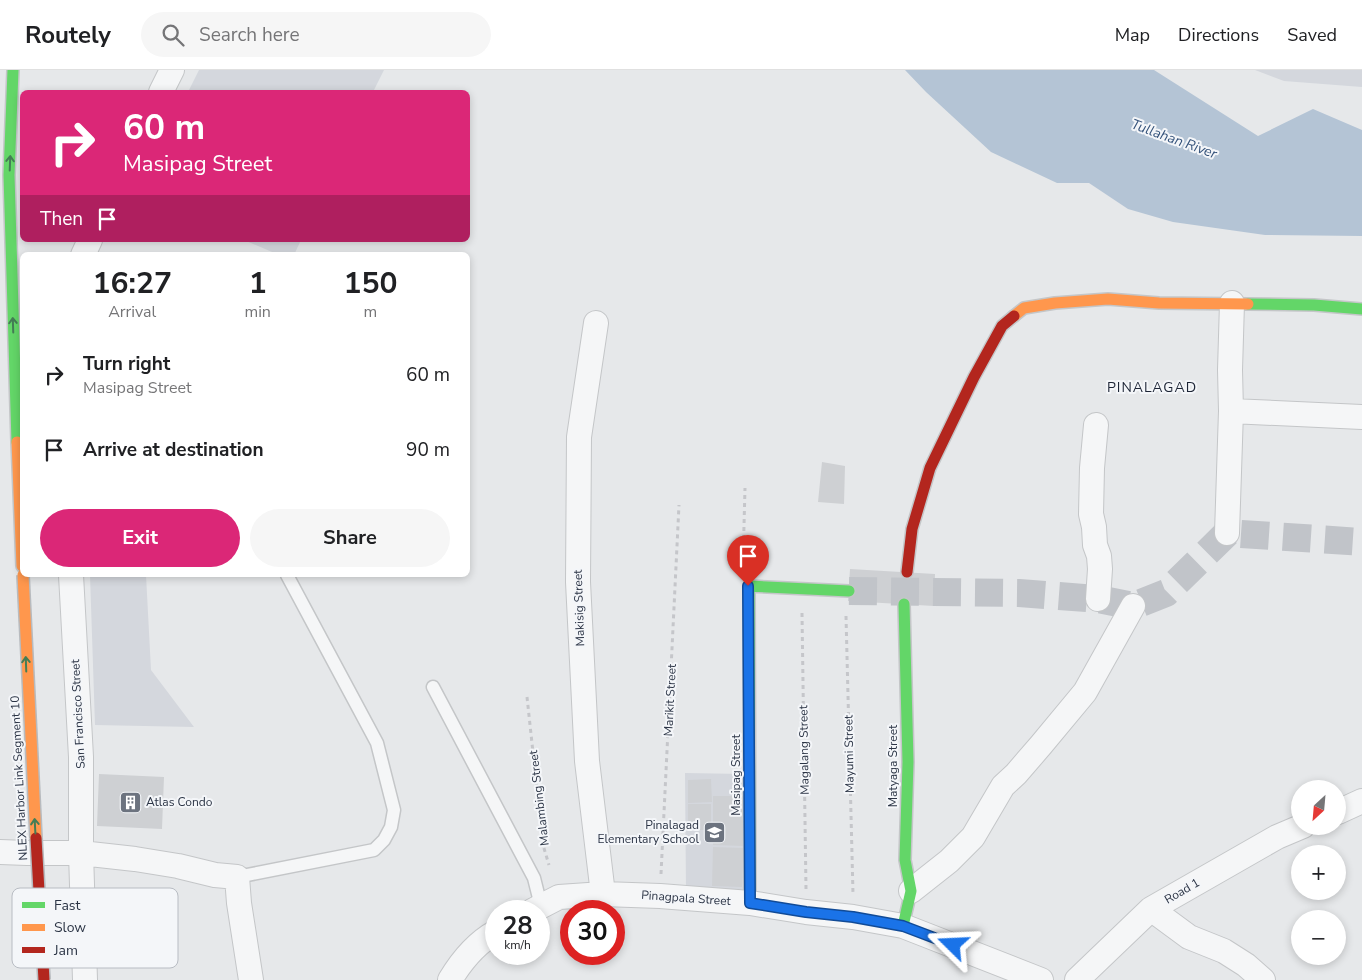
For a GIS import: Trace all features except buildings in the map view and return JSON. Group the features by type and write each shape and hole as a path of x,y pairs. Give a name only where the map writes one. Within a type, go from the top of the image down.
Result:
{"main road":[{"path":"13,70 9,175 20,511"},
{"path":"907,572 912,529 930,468 978,369 1002,326 1024,308 1055,303 1108,300 1159,303 1314,305 1362,309"},
{"name":"NLEX Harbor Link Segment 10","path":"23,577 39,888"},
{"path":"748,586 847,591"},
{"name":"Masipag Street","path":"748,586 750,903"},
{"name":"Matyaga Street","path":"903,926 911,891 905,860 908,762 904,604"}],"street":[{"path":"162,90 172,70"},
{"path":"1227,533 1232,303"},
{"name":"Makisig Street","path":"596,323 579,437 578,582 586,761 602,894"},
{"path":"1231,410 1362,417"},
{"path":"1096,425 1092,468 1091,514 1095,545 1099,556 1098,600"},
{"name":"San Francisco Street","path":"71,577 81,757 81,888"},
{"path":"911,891 949,861 973,837 1003,786 1035,753 1085,692 1133,606"},
{"path":"1346,808 1362,801"},
{"name":"Road 1","path":"1077,980 1151,909 1277,837 1291,831"},
{"path":"0,852 80,853 135,859 178,866 214,875 236,877 251,980"},
{"name":"Pinagpala Street","path":"550,904 602,894 660,896 750,903 853,917 903,926 1041,980"},
{"path":"1151,909 1189,937 1224,951 1246,965 1263,980"},
{"path":"450,980 465,958 485,938"}],"lane":[{"path":"236,877 374,850 384,840 391,827 394,810 377,742 288,577"},
{"path":"433,688 534,878 542,900"}],"path":[{"path":"745,488 742,580 748,586"},
{"name":"Marikit Street","path":"660,896 679,505"},
{"name":"Magalang Street","path":"801,588 806,912"},
{"name":"Mayumi Street","path":"847,591 853,917"},
{"name":"Malambing Street","path":"527,697 543,845 544,900"}],"shaded area":[{"path":"199,70 384,70 374,90 189,90"},
{"path":"1255,70 1362,70 1362,87 1284,81"},
{"path":"249,242 300,242 295,252 272,252"},
{"path":"90,577 146,577 151,670 194,727 95,725"},
{"name":"Pinalagad Elementary School","path":"685,773 744,774 746,894 686,891"}],"water":[{"name":"Tullahan River","path":"905,70 1154,70 1258,136 1313,109 1362,130 1362,236 1265,235 1173,222 1128,209 1089,183 1057,183 991,152"}],"tunnel":[{"path":"849,591 1019,593 1098,599 1133,606 1166,593 1227,533 1362,542"}],"traffic: fast":[{"path":"13,70 9,175 17,442"},
{"path":"1248,304 1314,305 1362,309"},
{"path":"750,903 749,586 849,591"},
{"path":"903,926 911,891 905,860 908,762 904,604"}],"traffic: slow":[{"path":"1014,316 1024,308 1055,303 1108,299 1159,303 1248,304"},
{"path":"17,442 20,516"},
{"path":"23,577 36,838"}],"traffic: jam":[{"path":"907,572 912,529 930,468 974,377 1002,326 1014,316"},
{"path":"36,838 39,888"},
{"path":"43,968 44,980"}],"place":[{"name":"Atlas Condo","path":"130,802"},
{"name":"Pinalagad Elementary School","path":"715,832"}],"district":[{"name":"PINALAGAD","path":"1152,387"}],"route":[{"path":"748,586 750,903 903,926 953,945"}]}
